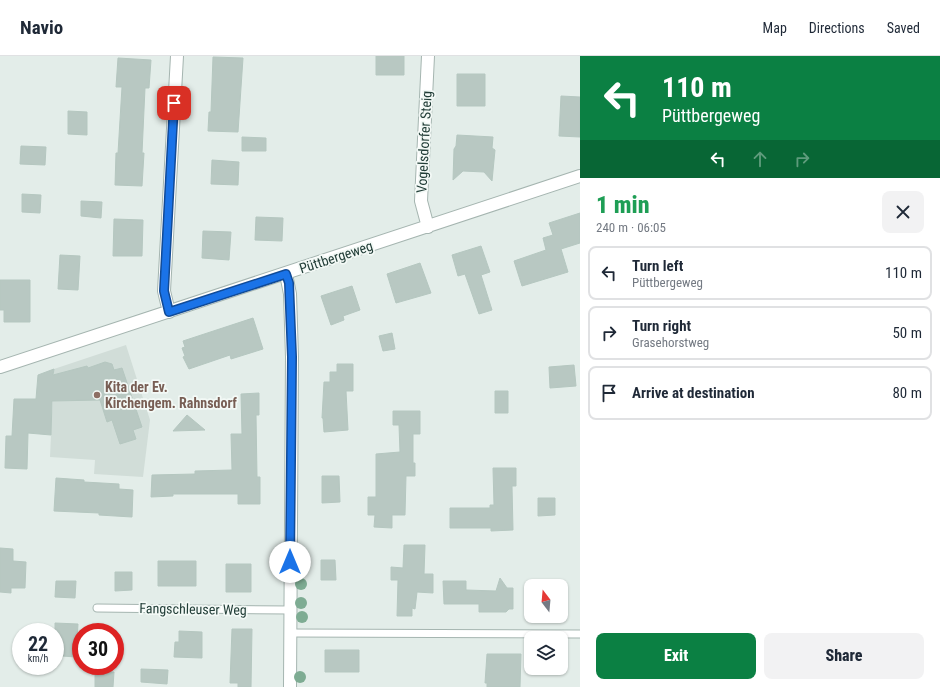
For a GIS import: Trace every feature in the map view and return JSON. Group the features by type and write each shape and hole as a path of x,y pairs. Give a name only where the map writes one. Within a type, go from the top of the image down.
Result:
{"street":[{"path":"169,312 164,291 177,56"},
{"name":"Vogelsdorfer Steig","path":"428,56 421,201 428,227"},
{"name":"Püttbergeweg","path":"0,367 580,176"},
{"path":"286,274 290,294 292,357 290,687"}],"lane":[{"name":"Fangschleuser Weg","path":"97,608 290,610"},
{"path":"290,633 580,634"}],"shaded area":[{"name":"Kita der Ev. Kirchengem. Rahnsdorf","path":"126,345 150,420 143,477 94,474 95,460 50,457 54,369"}],"building":[{"path":"376,56 404,56 404,75 376,75"},
{"path":"213,57 243,58 238,132 208,131 209,112 211,112"},
{"path":"118,58 151,60 149,88 145,88 142,186 115,185 116,153 118,153 122,87 116,87"},
{"path":"457,74 485,74 485,106 457,106"},
{"path":"561,96 580,97 580,137 559,136"},
{"path":"68,111 87,112 87,135 68,134"},
{"path":"457,135 493,137 492,148 495,150 492,181 484,172 463,171 453,180 454,149 456,146"},
{"path":"242,137 266,138 266,151 242,151"},
{"path":"21,146 46,147 45,165 20,164"},
{"path":"212,160 239,162 238,185 211,184"},
{"path":"22,194 41,195 40,213 22,212"},
{"path":"81,201 102,202 101,218 81,216"},
{"path":"580,213 580,243 561,249 568,272 522,286 514,261 546,250 543,238 553,235 549,223"},
{"path":"256,217 283,218 282,241 255,240"},
{"path":"114,219 143,220 142,256 113,256"},
{"path":"203,231 231,232 229,260 202,258"},
{"path":"481,246 490,272 481,275 492,310 479,314 465,274 458,276 452,255"},
{"path":"60,255 80,256 78,290 58,289"},
{"path":"420,263 431,293 396,303 387,274"},
{"path":"0,280 30,280 30,322 4,322 4,310 0,310"},
{"path":"352,286 360,310 343,316 344,320 331,325 321,296"},
{"path":"253,318 263,349 231,359 230,355 189,369 183,357 185,356 182,348 185,347 183,341"},
{"path":"392,333 395,349 383,351 379,336"},
{"path":"105,362 112,364 114,370 122,368 142,427 133,430 136,439 120,444 112,420 107,422 100,400 52,401 51,435 28,433 27,469 5,468 6,436 12,436 14,399 36,399 38,375 54,369 53,375 87,366 88,368"},
{"path":"337,364 353,364 353,391 346,391 348,430 324,432 322,418 324,382 330,382 330,372 337,372"},
{"path":"574,365 576,386 550,388 549,367"},
{"path":"495,391 508,391 508,413 495,413"},
{"path":"259,393 259,415 256,415 257,477 260,477 260,504 238,504 238,494 173,494 173,496 151,497 152,475 195,474 195,471 232,470 231,434 242,434 241,394"},
{"path":"393,411 420,411 420,434 413,434 413,463 415,463 415,476 406,476 405,515 392,515 392,528 374,527 375,515 368,515 368,497 376,497 376,454 400,452 399,425 393,425"},
{"path":"187,415 205,430 173,431"},
{"path":"493,468 516,468 516,486 512,486 513,530 491,531 491,528 450,528 450,508 490,508 490,505 494,505"},
{"path":"322,476 339,476 340,502 322,503"},
{"path":"56,478 84,480 84,482 119,484 119,489 133,490 132,517 99,515 99,513 54,511"},
{"path":"538,498 555,498 555,515 538,516"},
{"path":"404,545 425,545 424,574 433,574 433,593 417,592 415,609 412,608 412,616 397,616 398,580 391,580 391,567 403,568"},
{"path":"0,548 13,549 13,561 26,562 25,588 11,588 11,593 0,592"},
{"path":"321,560 335,560 336,580 321,580"},
{"path":"158,561 196,561 196,586 158,586"},
{"path":"226,564 251,564 251,592 226,592"},
{"path":"115,572 132,572 132,590 115,591"},
{"path":"500,578 507,588 513,588 513,609 509,609 506,612 479,612 479,604 444,604 443,581 466,581 466,590 496,591"},
{"path":"56,581 76,581 75,598 55,597"},
{"path":"64,623 72,624 72,657 64,656"},
{"path":"232,629 252,629 251,687 238,687 238,683 230,683"},
{"path":"179,631 202,632 202,658 174,657 175,642 179,642"},
{"path":"325,650 359,650 359,672 325,672"},
{"path":"487,654 521,654 520,687 487,687 487,683 485,683"},
{"path":"141,669 168,670 167,684 141,682"},
{"path":"95,675 114,675 113,687 95,687"}],"place":[{"name":"Kita der Ev. Kirchengem. Rahnsdorf","path":"97,395"}],"route":[{"path":"174,103 164,291 169,312 286,274 289,283 292,357 290,562"}]}
